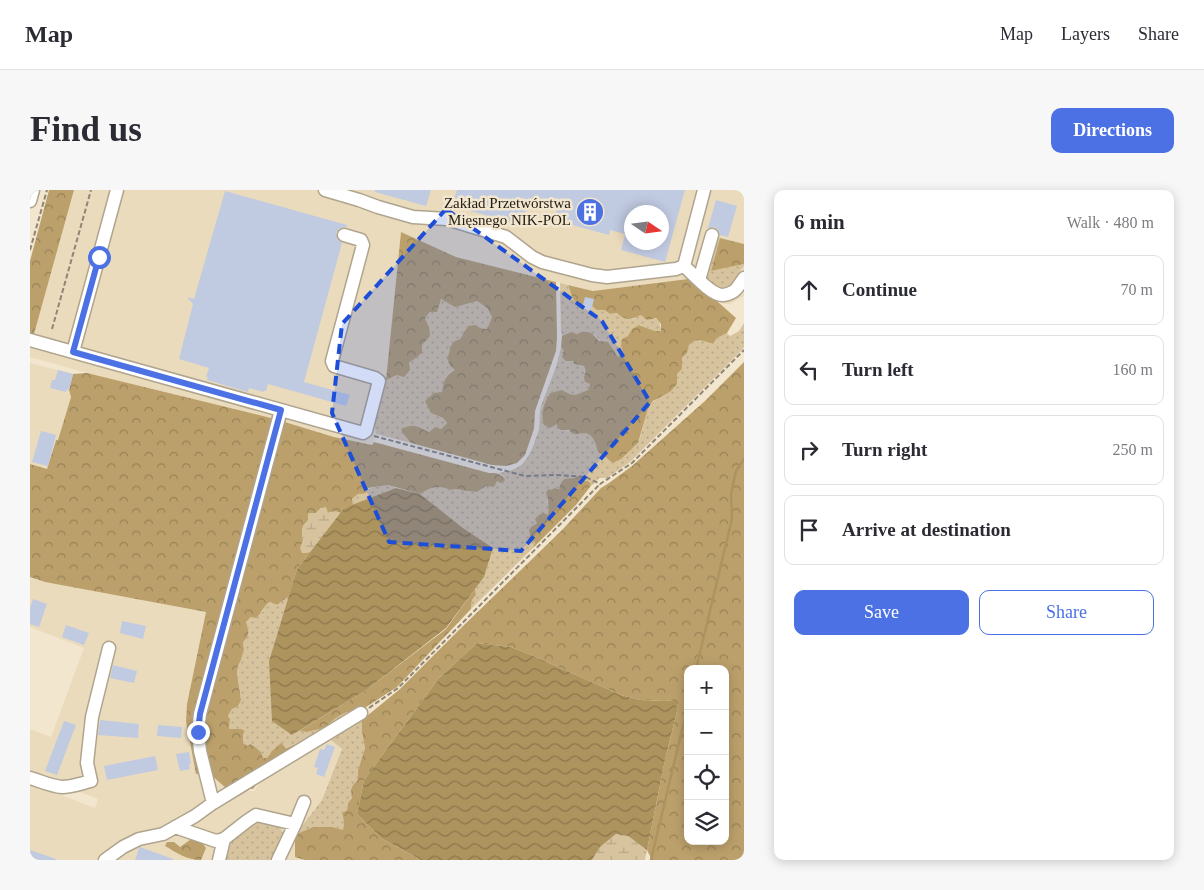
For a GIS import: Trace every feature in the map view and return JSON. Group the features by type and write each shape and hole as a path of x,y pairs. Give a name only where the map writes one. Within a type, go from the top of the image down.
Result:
{"street":[{"path":"30,201 33,190"},
{"path":"73,352 117,190"},
{"path":"325,190 378,208 413,217 448,219 506,237 532,258 592,276 607,277 676,269 684,266"},
{"path":"684,266 704,190"},
{"path":"30,340 362,433 366,431 379,382 375,378 334,366 332,361 363,246 362,240 344,235"},
{"path":"699,280 712,235"},
{"path":"684,266 715,293 721,295 735,290 744,278"},
{"path":"213,803 200,751 198,732 200,714 281,410"},
{"path":"30,778 62,787 91,781 88,763 92,717 108,648"},
{"path":"105,860 139,838 163,834 195,816 213,803 361,713"},
{"path":"278,860 304,802"},
{"path":"175,827 216,841 224,839 256,815 295,824"},
{"path":"219,860 224,839"}],"path":[{"path":"30,250 46,190"},
{"path":"57,329 53,329 91,190"},
{"path":"361,713 398,688 600,484 632,463 744,350"},
{"path":"362,433 525,476 557,475 586,477 600,484"}],"highlighted area":[{"path":"446,209 602,321 650,402 521,551 389,542 332,413 342,324"}],"shaded area":[{"path":"74,190 744,190 744,296 730,304 718,302 688,279 593,291 456,257 401,232 386,380 374,424 377,432 372,445 334,437 275,419 87,373 30,357 30,347"},
{"path":"30,363 73,374 69,390 71,397 58,441 55,440 47,470 30,464"},
{"path":"30,577 45,582 206,612 187,704 186,721 196,773 209,773 241,791 254,791 262,780 267,779 272,773 279,772 283,767 326,736 342,749 322,800 295,835 295,857 305,860 30,860 30,783 95,808 98,799 30,773 30,729 51,737 84,648 30,627"}],"green space":[{"path":"49,190 74,190 34,334 30,333 30,261"},
{"path":"401,232 456,257 556,282 556,351 535,411 534,429 525,455 517,463 506,466 492,465 411,443 404,435 401,429 409,426 418,427 429,432 435,427 441,429 447,423 443,418 431,413 425,401 434,393 442,392 445,379 455,370 450,366 447,358 450,347 455,341 460,339 468,326 476,325 487,329 492,317 487,308 477,301 455,307 441,299 437,312 430,312 425,318 430,336 422,345 422,353 409,363 410,370 404,377 397,375 386,380"},
{"path":"715,236 720,238 711,271 744,264 730,285 721,289 706,279"},
{"path":"720,238 744,244 744,264 711,271"},
{"path":"688,279 736,318 727,333 717,338 713,344 700,340 694,341 689,345 687,353 682,358 682,369 677,374 677,384 670,392 653,401 648,409 638,443 621,459 613,463 598,452 590,435 584,433 575,434 569,430 561,430 557,424 550,428 544,425 543,409 550,393 562,390 573,395 578,394 588,390 590,384 585,382 586,371 584,366 574,364 573,361 566,361 562,357 564,351 561,347 562,336 571,332 577,334 590,333 599,341 608,342 618,357 623,352 621,346 622,339 628,336 632,329 639,325 655,331 661,331 661,324 656,318 647,320 641,315 632,319 626,318 617,313 610,314 604,310 597,310 591,305 581,305 573,298 568,285 593,291"},
{"path":"560,283 568,285 571,295 583,306 587,303 610,314 617,313 633,319 641,315 653,317 660,323 661,332 640,325 618,358 595,335 571,332 562,336"},
{"path":"441,299 477,301 487,308 492,317 487,329 468,326 460,339 450,347 449,354 455,370 447,375 442,394 431,413 443,418 447,423 441,429 435,427 429,432 416,426 402,429 404,435 411,443 376,434 374,424 386,380 396,376 408,366 420,347 429,327 425,318"},
{"path":"744,323 744,347 742,350 630,462 607,478 600,478 590,487 588,481 585,482 579,476 564,479 559,490 547,495 548,515 532,526 535,542 533,548 471,609 472,600 476,595 475,589 484,577 493,548 463,528 420,494 438,487 449,490 457,489 477,492 502,475 497,473 516,468 525,461 539,431 541,406 555,370 561,347 574,364 584,366 587,371 585,382 590,384 588,390 578,396 556,392 550,393 558,424 561,430 581,432 591,436 598,452 604,454 608,459 636,445 652,403 670,392 677,374 682,369 682,358 687,353 689,345 694,341 700,340 713,344 717,338 727,333 730,336 739,331"},
{"path":"744,362 744,860 652,860 647,850 677,711 673,700 640,700 621,695 511,647 477,643 439,678 364,780 357,814 381,838 421,860 305,860 295,857 295,835 313,827 332,827 343,830 342,813 347,810 348,803 352,798 352,788 358,780 358,770 365,748 362,720 400,689 563,529 601,488 632,466 706,400"},
{"path":"87,373 275,419 334,437 372,445 374,442 498,474 505,480 501,483 497,481 494,487 486,486 477,492 457,489 449,490 438,487 420,494 388,485 368,488 366,493 358,494 352,499 353,505 344,508 340,513 335,511 328,513 321,508 303,526 302,553 310,552 297,569 289,596 277,605 270,602 256,618 251,617 246,622 248,633 243,642 244,650 237,673 241,700 228,716 230,719 229,729 245,731 243,743 257,748 263,758 267,758 281,743 286,748 294,745 295,747 253,789 227,789 209,773 196,774 186,721 187,704 206,612 45,582 30,577 30,464 47,469 71,397 69,390 73,374"},
{"path":"579,476 591,484 590,487 576,505 533,548 535,542 528,540 529,530 537,523 535,519 539,515 543,513 548,515 546,492 549,489 555,488 559,490 564,479"},
{"path":"388,485 396,488 353,505 352,499 361,492 373,487"},
{"path":"326,507 328,513 335,511 340,513 310,552 302,553 300,548 303,540 303,526 308,520 308,513 316,513 321,508"},
{"path":"475,589 476,595 472,600 471,609 397,687 357,713 347,712 337,717 324,728 307,732 299,731 365,691 446,629"},
{"path":"289,596 269,661 292,735 299,731 307,732 324,728 337,717 347,712 357,713 289,755 294,745 276,749 267,758 263,758 258,748 243,743 245,732 241,729 229,729 230,719 228,716 241,700 237,673 244,650 243,642 248,629 246,622 251,617 262,612 265,605 270,602 277,605"},
{"path":"358,720 362,720 365,748 352,798 348,803 347,810 342,813 343,831 332,827 295,835 322,800 342,749 326,736"},
{"path":"257,820 280,828 284,835 273,860 221,860 225,847 251,823"},
{"path":"616,834 628,836 647,850 645,860 592,860 600,847"},
{"path":"194,837 200,840 206,848 201,860 178,854 165,846 167,842 174,842 180,847"}],"water":[{"path":"396,488 420,494 463,528 493,548 484,577 446,628 365,691 292,735 272,721 269,661 297,569 344,508"},
{"path":"477,643 511,647 621,695 640,700 673,700 676,703 677,711 647,850 628,836 616,834 600,847 592,860 421,860 381,838 357,814 364,780 439,678"}],"building":[{"path":"375,190 431,190 426,206 375,192"},
{"path":"457,190 685,190 669,248 669,205 624,205 624,234 610,230 609,235 558,221 559,216 555,215 557,209 528,201 522,225 452,206"},
{"path":"225,191 347,225 347,227 339,229 336,233 338,240 342,243 304,382 350,395 346,406 268,384 264,392 249,388 248,392 207,380 209,368 179,359 193,304 187,297 194,299"},
{"path":"716,200 737,206 728,237 720,235 715,227 708,228"},
{"path":"624,238 624,250 668,250 665,262 621,250"},
{"path":"585,297 594,299 591,311 582,308"},
{"path":"58,370 73,374 69,390 67,389 66,392 50,388"},
{"path":"41,431 56,435 48,466 32,462"},
{"path":"33,599 47,604 39,627 30,624 30,608"},
{"path":"122,621 146,626 143,639 120,633"},
{"path":"66,625 89,633 84,645 62,637"},
{"path":"113,665 137,671 134,683 110,678"},
{"path":"100,720 139,724 138,738 98,735"},
{"path":"64,721 76,725 57,775 45,771"},
{"path":"158,725 182,727 181,738 157,736"},
{"path":"327,744 335,747 324,777 316,774 318,768 314,767 320,749 324,750"},
{"path":"189,752 190,769 180,771 176,754"},
{"path":"155,756 158,770 107,780 104,766"},
{"path":"140,847 173,859 173,860 135,860"},
{"path":"30,850 56,859 56,860 30,860"}],"waterway":[{"path":"697,665 732,519 731,494 736,471 744,459"},
{"path":"651,860 687,710"}],"place":[{"name":"Zakład Przetwórstwa Mięsnego NIK-POL","path":"590,212"}],"route":[{"path":"99,257 73,352 281,410 200,714 198,732"}]}
